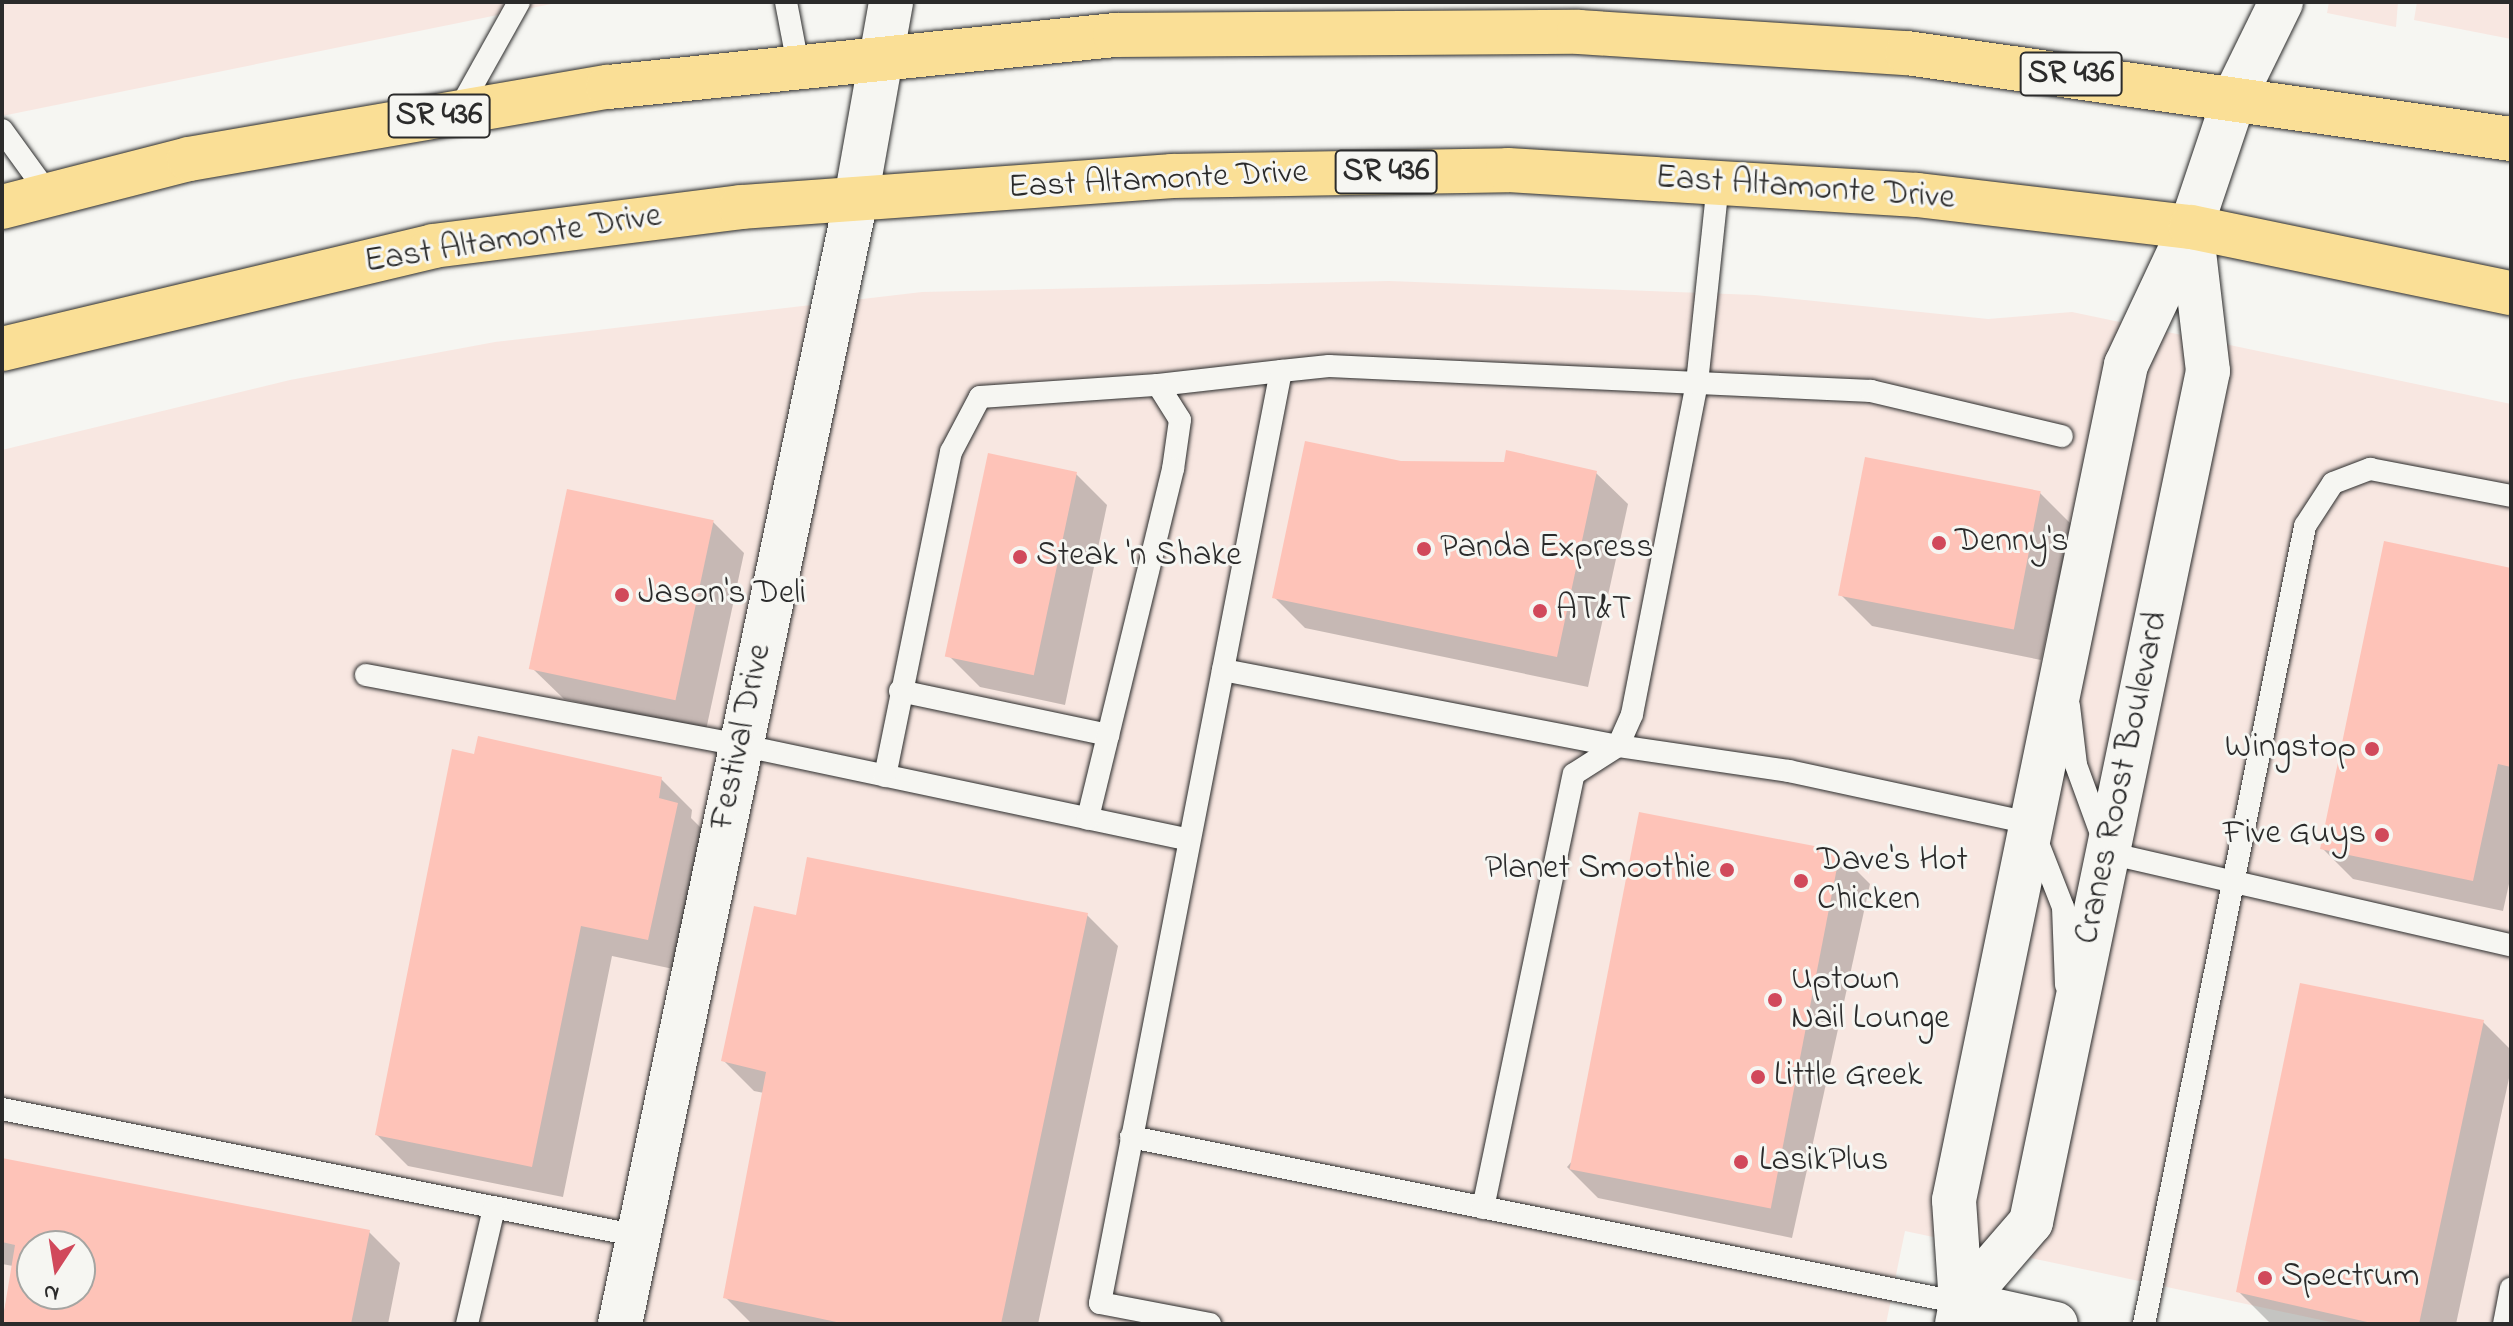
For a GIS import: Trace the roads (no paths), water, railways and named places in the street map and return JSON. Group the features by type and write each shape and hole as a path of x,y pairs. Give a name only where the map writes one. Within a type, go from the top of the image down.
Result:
{"main road":[{"name":"SR 436","path":"2,207 189,159 608,87 881,55 1115,35 1579,32 1907,53 2235,96 2511,139"},
{"name":"East Altamonte Drive","path":"2,349 433,246 741,207 1204,175 1508,170 1917,195 2191,227 2511,293"}],"street":[{"name":"Festival Drive","path":"620,1324 856,199 891,2"},
{"name":"Cranes Roost Boulevard","path":"1959,1313 1954,1200 2126,365 2191,227 2235,96 2281,2"},
{"name":"Cranes Roost Boulevard","path":"1959,1313 2031,1222 2208,371 2191,227"},
{"path":"1959,1313 2056,1324"}],"lane":[{"path":"457,113 519,2"},
{"path":"786,2 798,65"},
{"path":"2,130 49,195"},
{"path":"1483,1208 1574,774 1618,746 1632,714 1697,383 1718,183"},
{"path":"885,776 951,452 980,397 1158,385 1329,366 1871,391 2062,436"},
{"path":"1210,1324 1160,1319 1100,1303 1281,371"},
{"path":"1088,819 1180,420 1158,385"},
{"path":"2144,1324 2305,526 2333,483 2370,469 2511,496"},
{"path":"2065,662 2076,765 2108,853 2511,945"},
{"path":"1223,670 1618,746 1789,771 2030,823 2063,907 2069,1041"},
{"path":"366,675 740,745 1189,840"},
{"path":"900,691 1108,735"},
{"path":"2,1109 638,1236"},
{"path":"1131,1137 1483,1208 1959,1313"},
{"path":"467,1324 494,1208"},
{"path":"2504,1324 2511,1289"}],"place":[{"name":"Denny's","path":"1939,543"},
{"name":"Panda Express","path":"1424,549"},
{"name":"Steak 'n Shake","path":"1020,557"},
{"name":"Jason's Deli","path":"622,595"},
{"name":"AT&T","path":"1540,611"},
{"name":"Wingstop","path":"2372,749"},
{"name":"Five Guys","path":"2382,835"},
{"name":"Planet Smoothie","path":"1727,870"},
{"name":"Dave's Hot Chicken","path":"1801,881"},
{"name":"Uptown Nail Lounge","path":"1775,1000"},
{"name":"Little Greek","path":"1758,1077"},
{"name":"LasikPlus","path":"1741,1162"},
{"name":"Spectrum","path":"2265,1278"}]}
